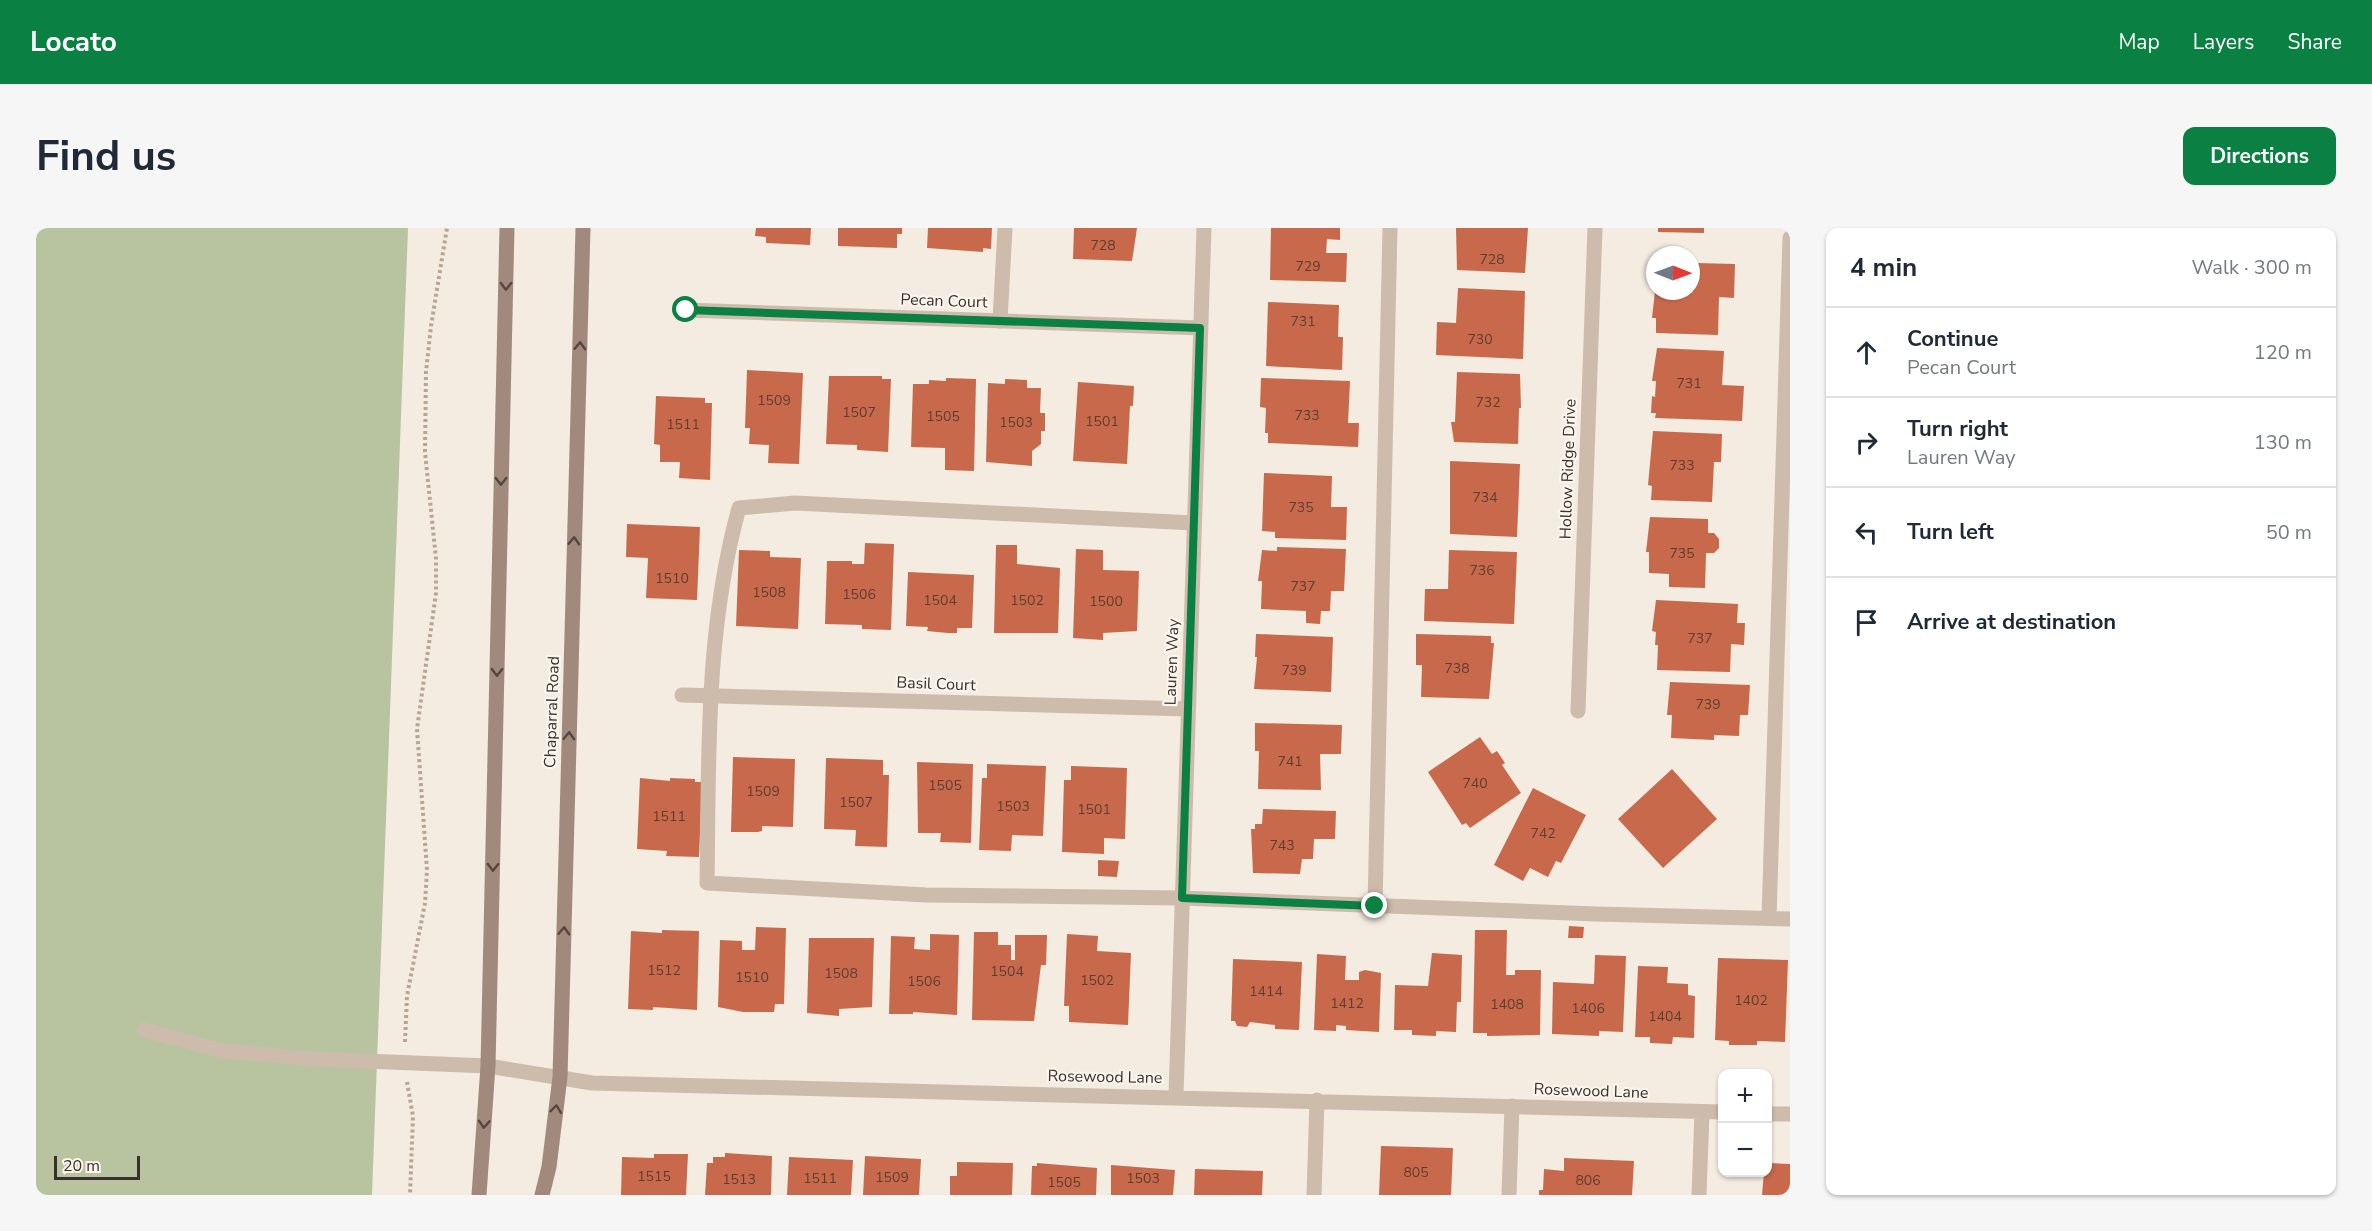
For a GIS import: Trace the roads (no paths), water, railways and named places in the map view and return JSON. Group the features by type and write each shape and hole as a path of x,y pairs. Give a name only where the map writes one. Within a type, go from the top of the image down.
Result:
{"main road":[{"path":"479,1195 488,1066 507,228"},
{"name":"Chaparral Road","path":"543,1195 560,1077 583,228"}],"street":[{"path":"1000,321 1005,228"},
{"name":"Lauren Way","path":"1176,1096 1204,228"},
{"path":"1375,906 1390,228"},
{"name":"Hollow Ridge Drive","path":"1578,711 1595,228"},
{"path":"1769,918 1790,238"},
{"name":"Pecan Court","path":"686,310 1200,328"},
{"path":"1194,523 795,503 739,508 726,556 709,696 707,883 926,895 1182,898 1790,919"},
{"name":"Basil Court","path":"682,695 1188,709"},
{"name":"Rosewood Lane","path":"144,1030 223,1051 488,1066 592,1083 1176,1096 1718,1112"},
{"path":"1314,1195 1317,1100"},
{"path":"1509,1195 1512,1106"},
{"path":"1700,1195 1702,1112"},
{"path":"1772,1114 1790,1114"}]}
